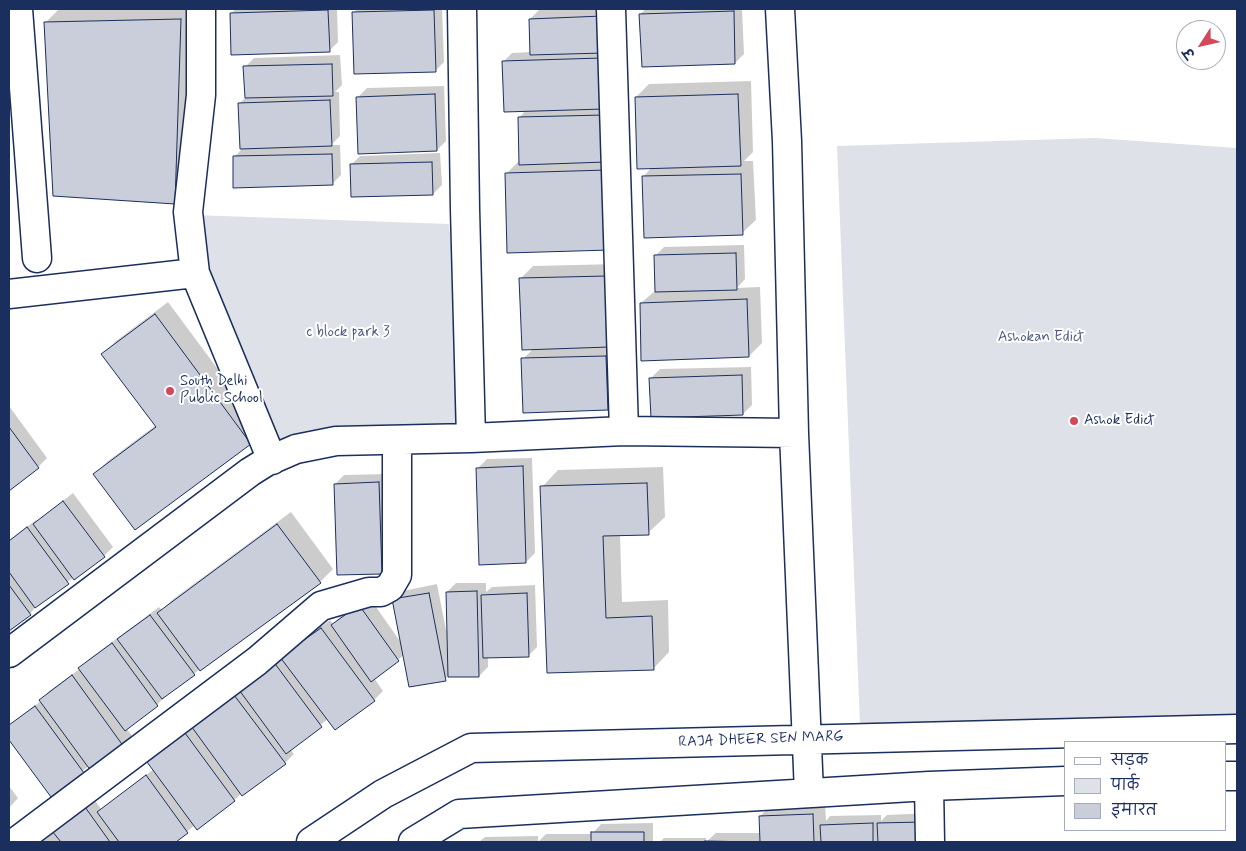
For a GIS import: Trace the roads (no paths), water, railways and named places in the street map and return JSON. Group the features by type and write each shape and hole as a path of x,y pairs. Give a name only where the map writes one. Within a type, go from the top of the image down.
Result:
{"street":[{"path":"18,9 20,173 37,258"},
{"path":"201,9 201,95 188,212 195,273 272,460"},
{"path":"462,9 471,438"},
{"path":"611,9 624,431"},
{"path":"780,9 787,141 794,433 810,793"},
{"path":"9,294 195,273"},
{"path":"9,653 250,472 296,449 336,441 471,438 624,431 794,433"},
{"path":"16,842 257,661 321,606 369,592 382,592 390,587 397,575 397,440"},
{"name":"RAJA DHEER SEN MARG","path":"311,842 383,794 471,748 808,738 1237,729"},
{"path":"413,842 460,814 929,786 1064,782"},
{"path":"929,786 930,842"}],"place":[{"name":"South Delhi Public School","path":"170,391"},
{"name":"Ashok Edict","path":"1074,421"}],"park label":[{"name":"c block park 3","path":"348,333"},
{"name":"Ashokan Edict","path":"1041,338"}]}
